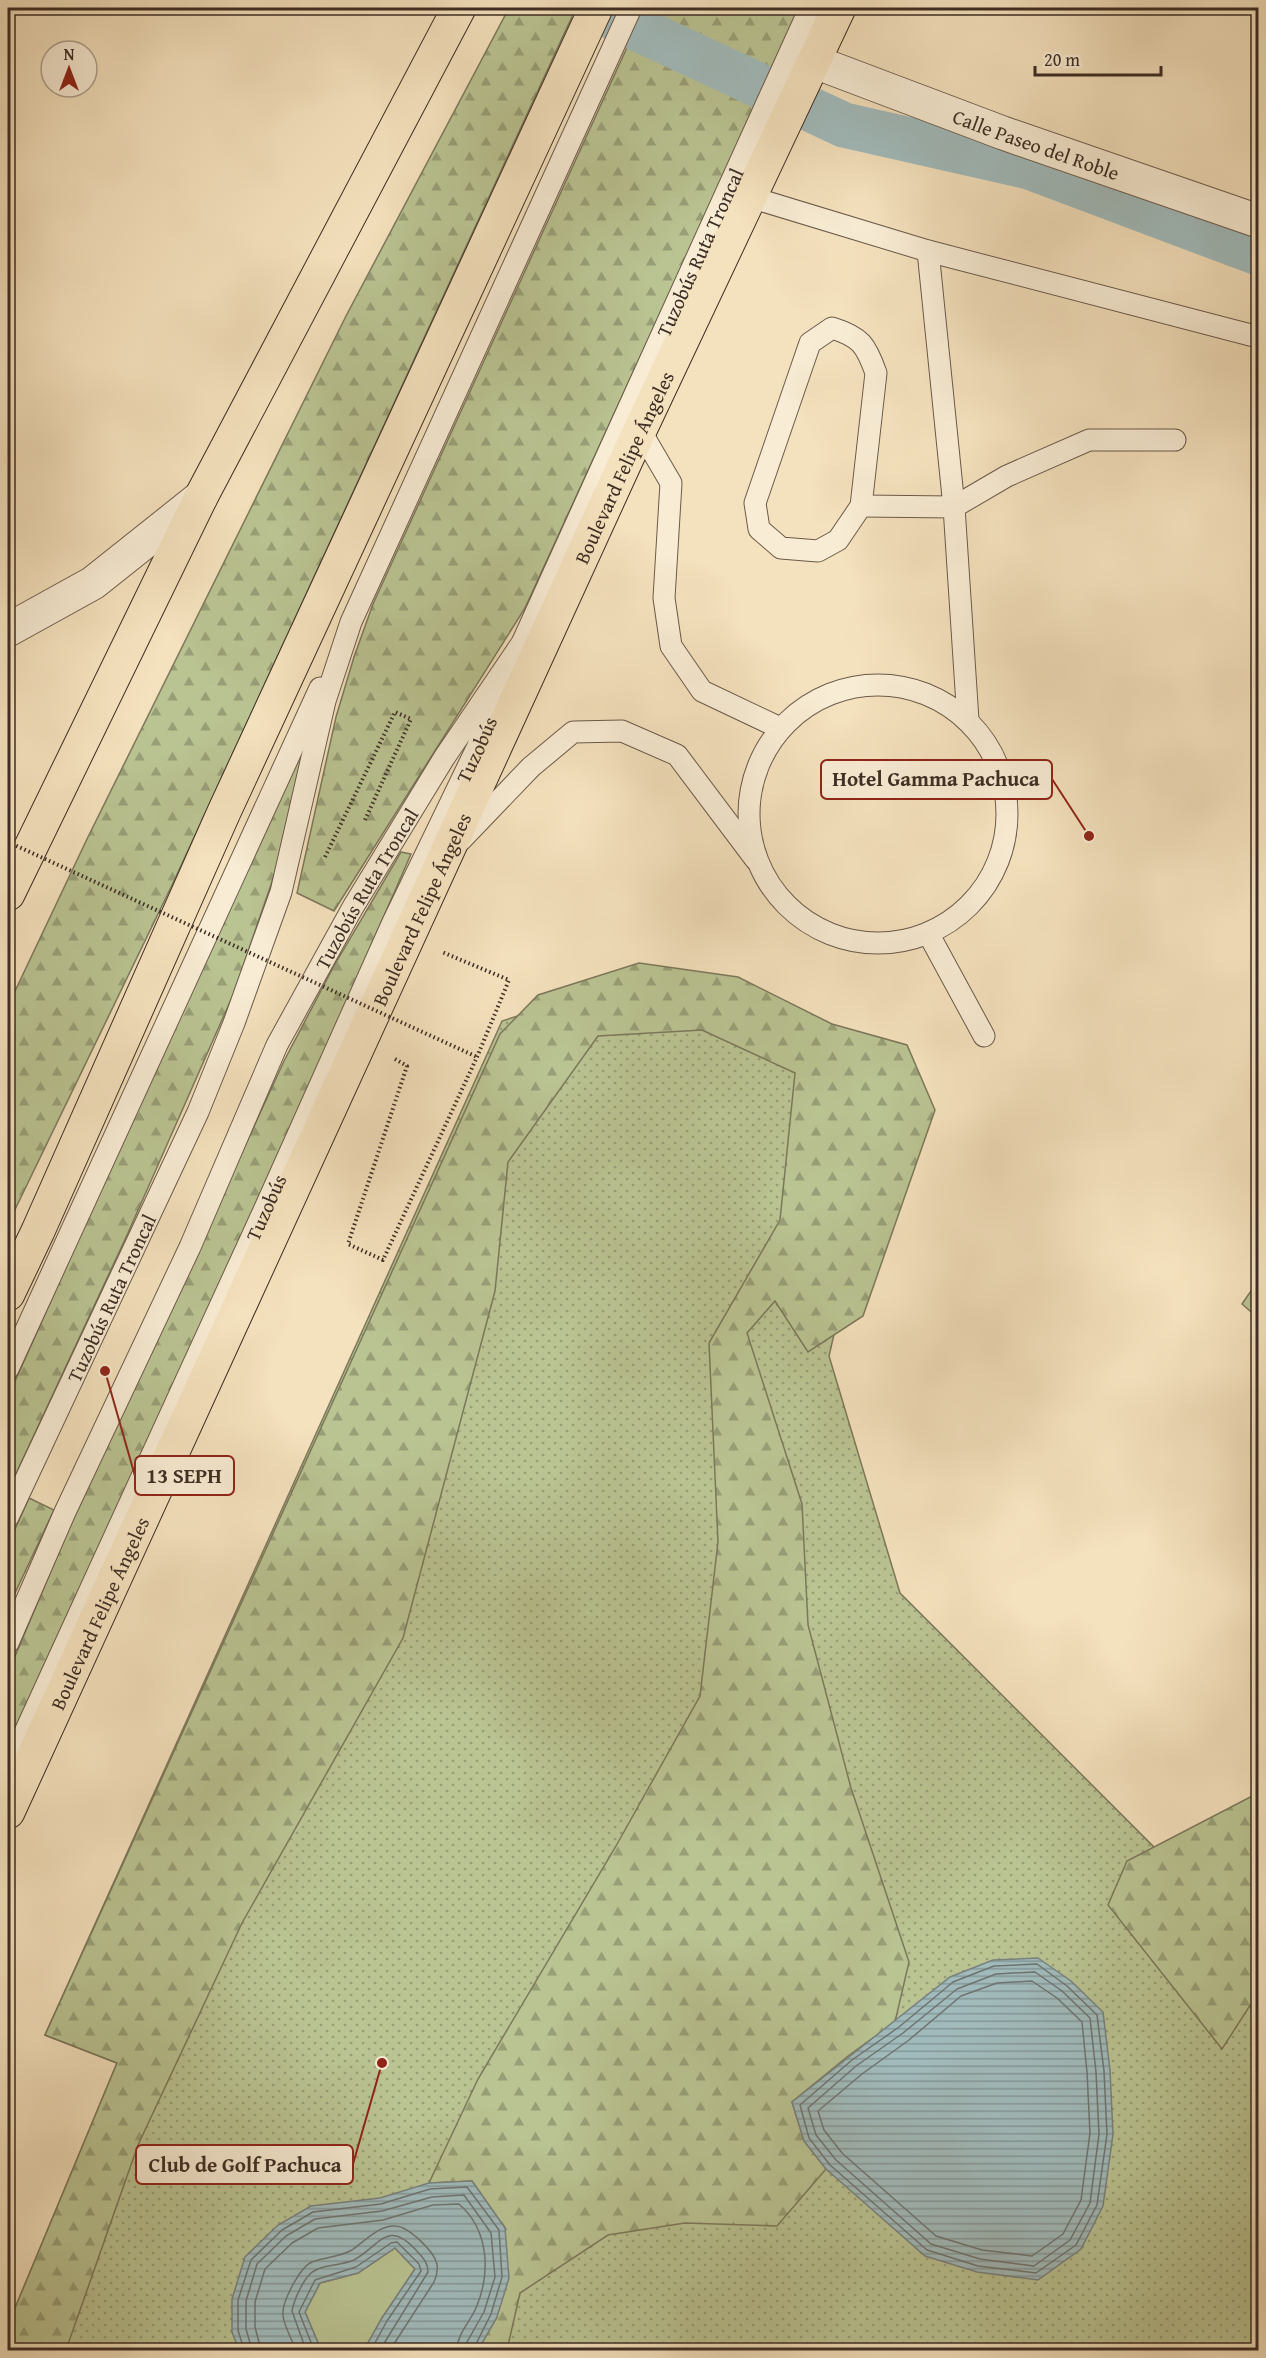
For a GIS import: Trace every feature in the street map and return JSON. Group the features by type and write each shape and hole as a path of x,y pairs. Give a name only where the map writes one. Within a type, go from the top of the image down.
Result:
{"main road":[{"path":"8,894 201,497 459,8"},
{"path":"8,1294 224,812 596,8"},
{"name":"Boulevard Felipe Ángeles","path":"8,1812 640,430 782,130 803,67 839,8"}],"street":[{"name":"Calle Paseo del Roble","path":"803,67 1258,221"},
{"path":"8,630 93,583 201,497"}],"lane":[{"name":"Tuzobús Ruta Troncal","path":"8,1517 198,1112 234,1023 281,892 325,701 351,622 631,8"},
{"name":"Tuzobús Ruta Troncal","path":"8,1643 65,1512 190,1247 277,1045 353,907 444,758 522,644 747,146 803,67 810,8"},
{"path":"750,198 928,251 1258,337"},
{"path":"928,251 954,507 968,720"},
{"path":"832,328 853,335 869,353 876,373 861,506 838,540 818,551 781,548 759,529 755,503 810,343 832,328"},
{"path":"640,430 671,483 664,598 671,646 702,691 780,728"},
{"path":"861,506 954,507 1007,476 1089,440 1175,440"},
{"path":"8,1369 168,1016 351,622"},
{"name":"Tuzobús","path":"8,1769 265,1209 393,922 477,748 522,644"},
{"path":"445,856 531,767 573,732 622,731 677,755 759,863 772,889 803,919 842,938 886,942 928,933 965,910 992,877 1007,835 1007,794 993,754 968,720 934,697 894,686 852,687 813,702 780,728 758,764 748,806 759,863"},
{"path":"928,933 984,1036"}],"path":[{"path":"324,858 396,712 411,719"},
{"path":"8,842 477,1057"},
{"path":"407,938 509,980 477,1057 383,1260 348,1244 407,1066"}],"green space":[{"path":"509,8 576,8 173,883 8,1224 8,1006 87,839 346,316"},
{"path":"645,8 800,8 525,608 334,911 297,893 336,717 354,657 373,604"},
{"path":"298,756 303,758 275,873 233,995 128,1233 8,1491 8,1397 177,1018"},
{"path":"401,852 411,854 308,1090 8,1745 8,1673 67,1533 284,1061 335,964"},
{"path":"639,963 738,977 832,1024 907,1045 935,1110 863,1316 808,1352 775,1301 747,1333 802,1504 808,1625 851,1788 909,1962 895,2022 848,2056 792,2102 804,2141 826,2169 777,2226 685,2223 608,2235 520,2293 507,2350 478,2350 497,2317 505,2228 472,2181 429,2183 478,2079 616,1846 700,1696 718,1542 709,1343 780,1220 795,1073 702,1030 598,1036 508,1162 495,1291 403,1638 242,1923 138,2145 66,2350 8,2350 8,2325 117,2063 45,2035 500,1034 538,995"},
{"path":"642,976 885,1115 829,1356 900,1593 1162,1855 1258,1802 1258,2350 8,2350 8,2325 117,2063 45,2035 502,1021"},
{"path":"1258,1281 1258,1318 1242,1304"},
{"path":"29,1498 54,1510 8,1608 8,1545"},
{"path":"1258,1793 1258,1993 1222,2049 1108,1905 1127,1861"},
{"path":"395,2248 415,2269 382,2318 364,2350 321,2350 305,2312 320,2283 358,2273"}],"water":[{"path":"1038,1958 1071,1981 1103,2012 1110,2070 1113,2134 1103,2206 1081,2249 1038,2280 977,2272 925,2256 826,2169 804,2141 792,2102 950,1977 993,1960"},
{"path":"472,2181 505,2228 509,2278 497,2317 478,2350 364,2350 382,2318 415,2269 395,2248 358,2273 320,2283 305,2312 321,2350 239,2350 232,2332 232,2299 245,2257 278,2225 311,2206 380,2198 429,2183"}],"waterway":[{"path":"593,8 844,125 1029,167 1258,253"}],"place":[{"name":"Hotel Gamma Pachuca","path":"1089,836"},
{"name":"13 SEPH","path":"105,1371"},
{"name":"Club de Golf Pachuca","path":"382,2063"}]}
